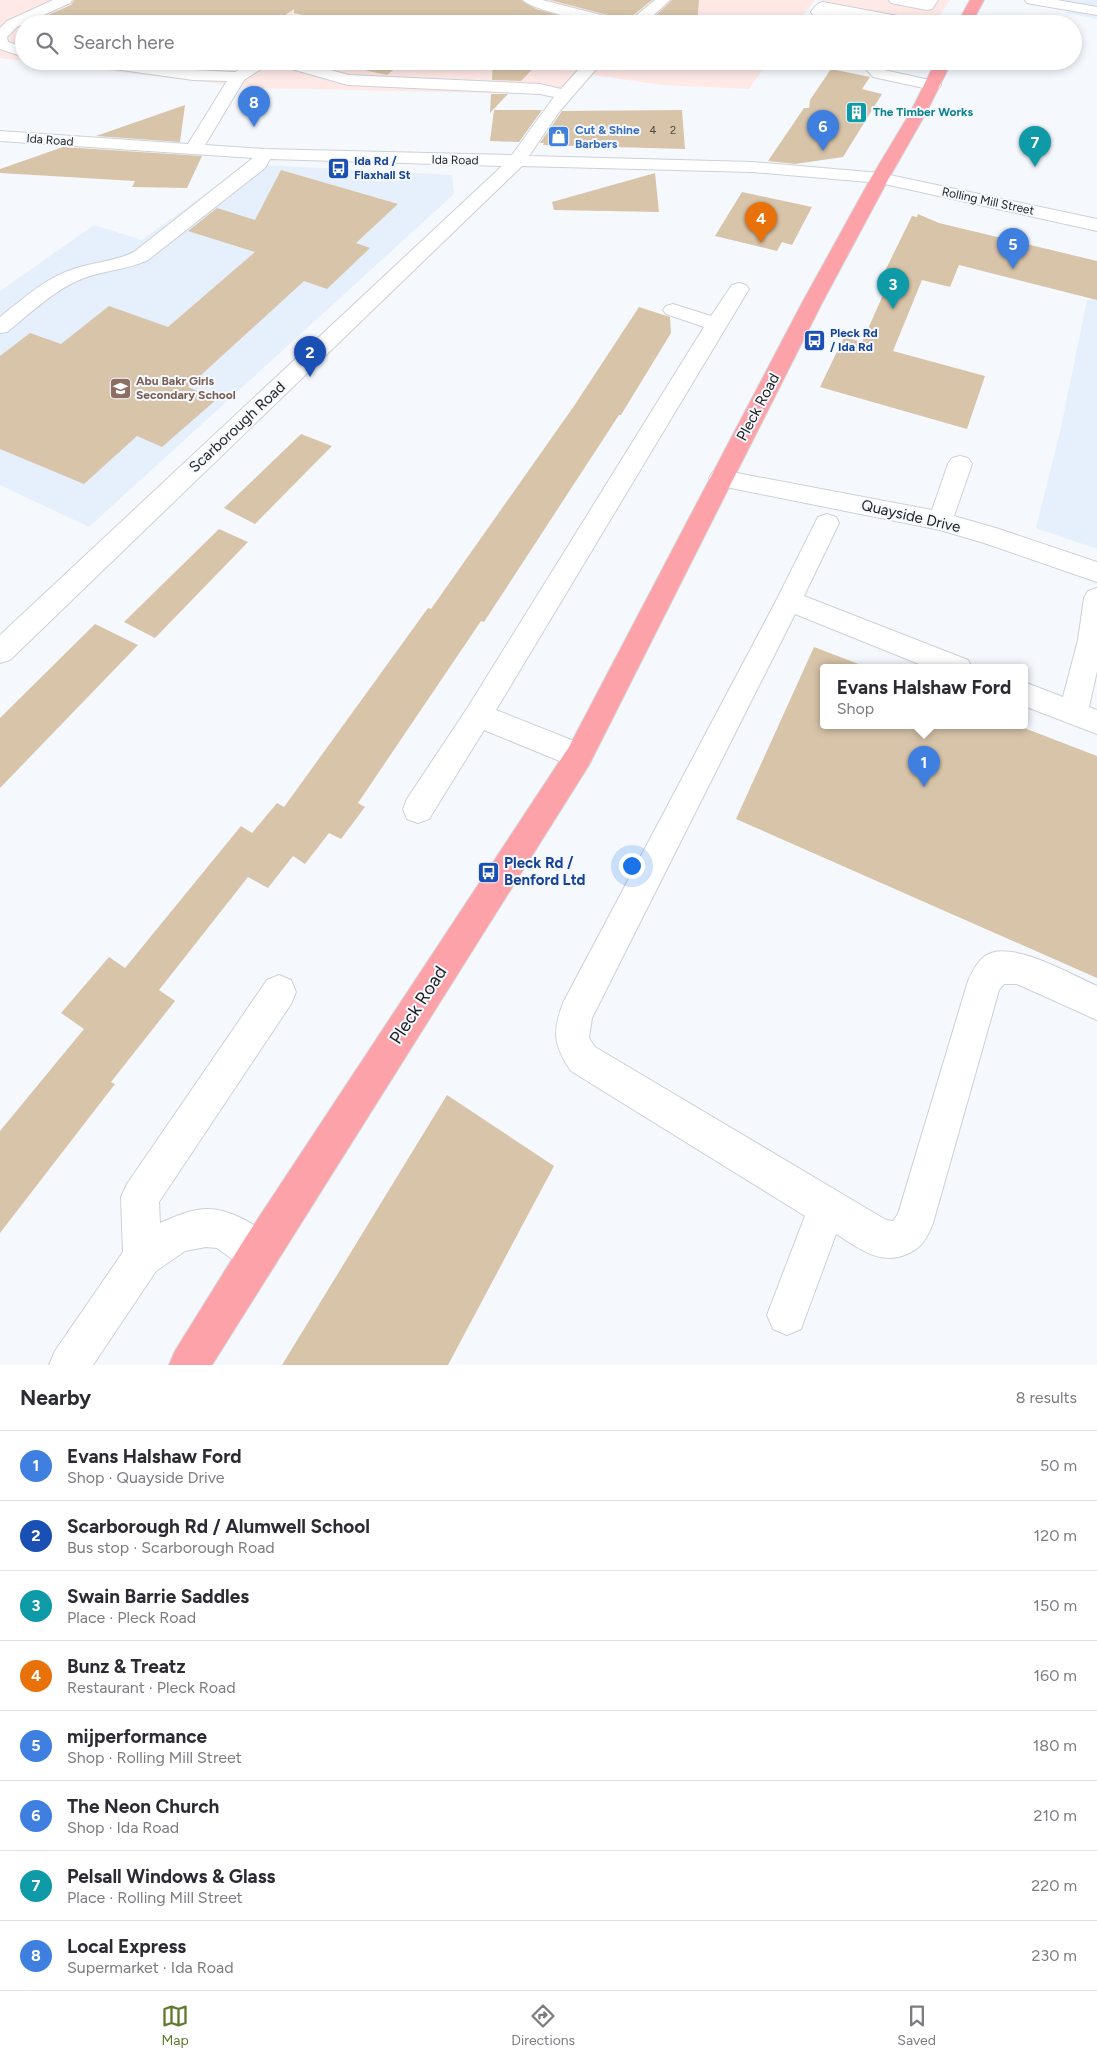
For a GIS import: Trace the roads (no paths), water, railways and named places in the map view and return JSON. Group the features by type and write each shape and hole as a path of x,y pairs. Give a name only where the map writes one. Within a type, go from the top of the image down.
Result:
{"highway":[{"path":"969,15 977,0"},
{"name":"Pleck Road","path":"189,1365 258,1254 579,756 700,522 720,478 880,178 932,85 936,70"}],"street":[{"path":"32,15 65,0"},
{"path":"530,0 544,6 582,15"},
{"path":"646,15 663,0"},
{"path":"896,0 927,6 931,0"},
{"path":"1032,0 1097,11"},
{"path":"854,11 874,15"},
{"path":"15,23 0,36 1,44 15,50"},
{"path":"162,70 238,77"},
{"path":"193,150 238,77 250,70"},
{"path":"312,70 348,80 540,88 563,94"},
{"name":"Scarborough Road","path":"0,652 517,161 563,94 586,70"},
{"path":"875,70 879,74 932,85"},
{"name":"Ida Road","path":"1,137 264,154 517,161 713,173 752,167 880,178"},
{"path":"743,149 750,156 752,167"},
{"path":"0,327 60,282 76,274 132,261 141,256 259,164 264,154"},
{"name":"Rolling Mill Street","path":"880,178 1097,225"},
{"path":"418,810 739,289"},
{"path":"673,310 716,324"},
{"path":"940,521 960,464"},
{"name":"Quayside Drive","path":"720,478 940,521 990,535 1097,572"},
{"path":"827,524 581,1004 571,1028 572,1044 583,1059 827,1208 884,1240 895,1240 906,1235 914,1223 985,981 997,967 1018,968 1097,1003"},
{"path":"1028,696 1085,718 1090,640 1097,598"},
{"path":"789,601 948,664"},
{"path":"478,715 579,756"},
{"path":"142,1257 140,1197 279,992"},
{"path":"787,1315 827,1208"},
{"path":"69,1365 142,1257 178,1234 204,1229 229,1233 258,1254"}],"place":[{"name":"The Timber Works","path":"857,112"},
{"name":"Local Express","path":"254,127"},
{"name":"Cut & Shine Barbers","path":"559,137"},
{"name":"The Neon Church","path":"823,151"},
{"name":"Pelsall Windows & Glass","path":"1035,167"},
{"name":"Ida Rd / Flaxhall St","path":"338,168"},
{"name":"Bunz & Treatz","path":"761,243"},
{"name":"mijperformance","path":"1013,269"},
{"name":"Swain Barrie Saddles","path":"893,309"},
{"name":"Pleck Rd / Ida Rd","path":"814,340"},
{"name":"Scarborough Rd / Alumwell School","path":"310,377"},
{"name":"Abu Bakr Girls Secondary School","path":"120,388"},
{"name":"Evans Halshaw Ford","path":"924,787"},
{"name":"Pleck Rd / Benford Ltd","path":"488,872"}]}
